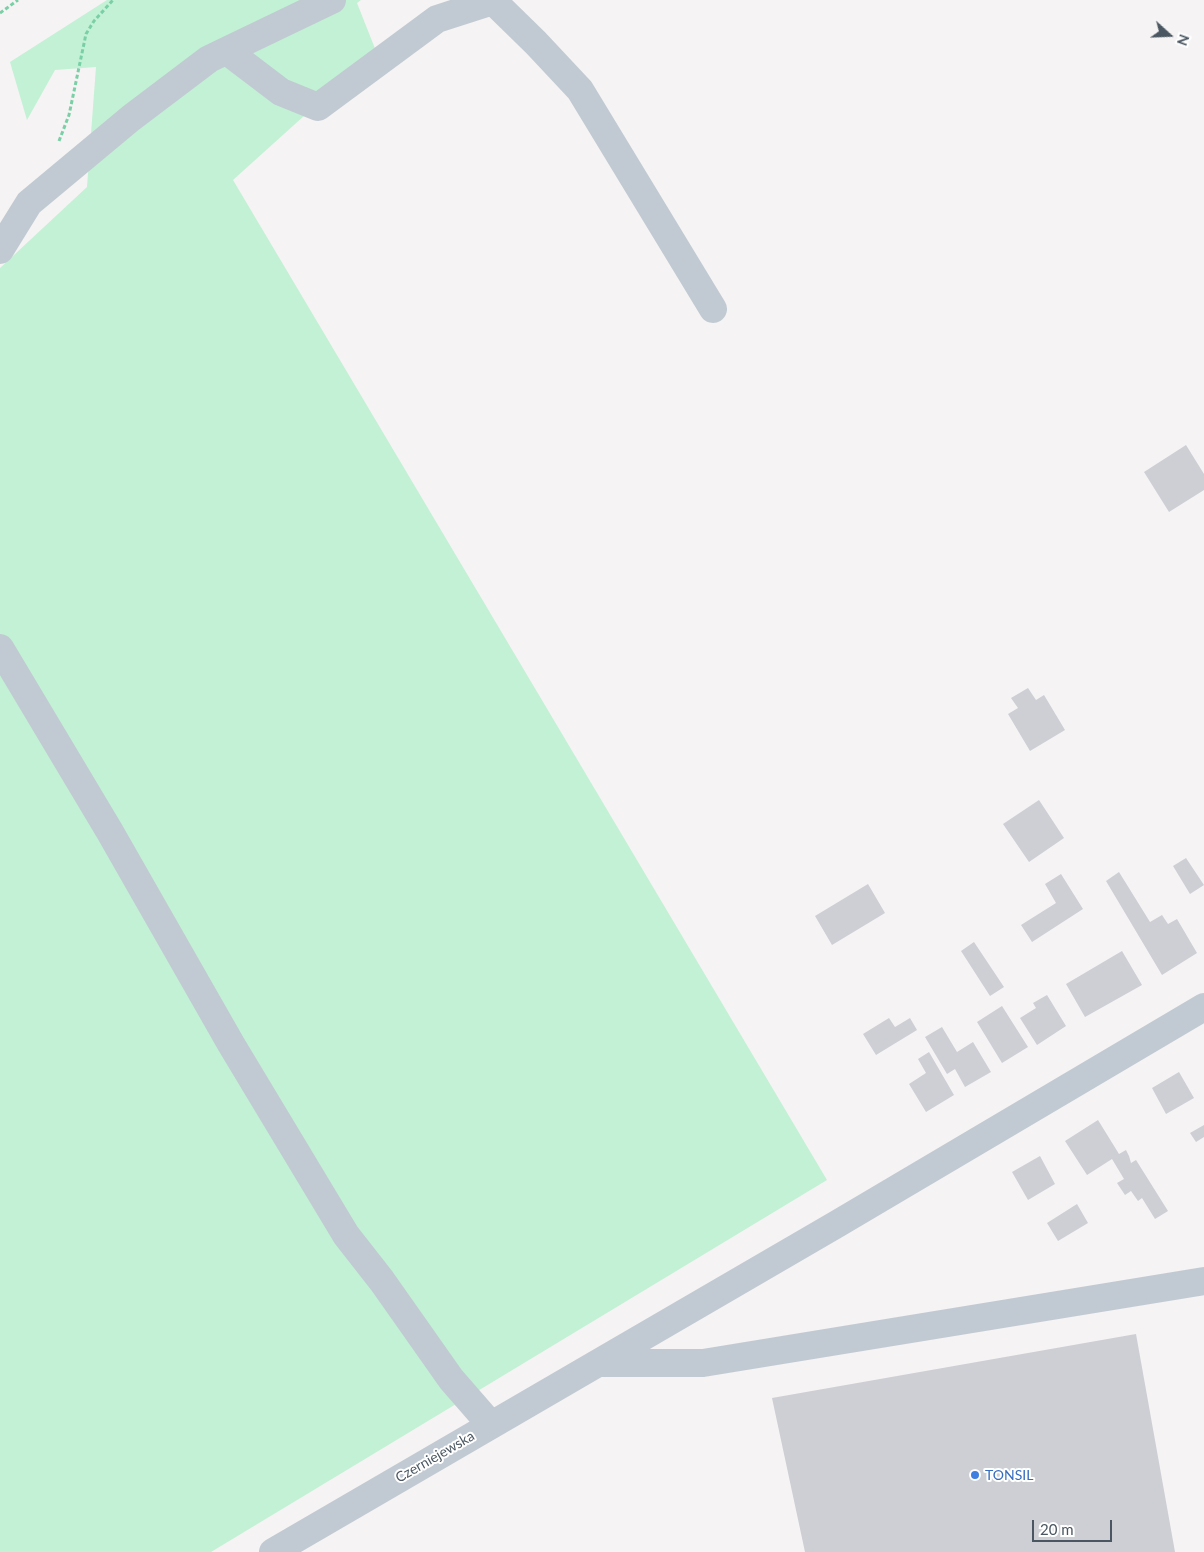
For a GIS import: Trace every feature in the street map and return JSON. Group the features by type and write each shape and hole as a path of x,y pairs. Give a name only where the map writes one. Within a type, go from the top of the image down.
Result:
{"street":[{"path":"0,250 29,203 139,112 209,60 332,0"},
{"path":"227,51 281,92 318,107 437,19 493,0 580,90 713,309"},
{"path":"0,648 110,832 236,1052 346,1235 382,1281 451,1379 491,1424"},
{"name":"Czerniejewska","path":"273,1552 1204,1007"},
{"path":"598,1363 703,1363 1204,1281"}],"path":[{"path":"0,13 18,0"},
{"path":"59,142 68,115 86,34 94,21 114,0"}],"green space":[{"path":"107,0 361,0 357,3 376,51 233,180 827,1180 211,1552 0,1552 0,268 87,187 96,67 55,70 27,120 10,62"}],"building":[{"path":"1186,445 1204,474 1204,490 1169,512 1144,472"},
{"path":"1028,688 1036,700 1044,695 1065,730 1030,751 1008,714 1018,708 1011,698"},
{"path":"1039,800 1064,838 1029,862 1003,824"},
{"path":"1186,858 1204,885 1190,894 1173,866"},
{"path":"1119,872 1150,922 1162,915 1168,924 1177,919 1197,953 1162,975 1106,881"},
{"path":"1061,874 1083,909 1032,942 1021,925 1056,903 1045,884"},
{"path":"868,884 885,913 832,945 815,916"},
{"path":"974,942 1004,987 990,996 961,951"},
{"path":"1122,951 1142,985 1085,1017 1066,984"},
{"path":"1047,995 1066,1026 1037,1045 1020,1018 1036,1008 1033,1003"},
{"path":"1002,1006 1028,1047 1002,1063 977,1022"},
{"path":"889,1018 895,1027 910,1018 917,1030 876,1055 863,1034"},
{"path":"942,1027 957,1052 973,1042 991,1072 965,1087 955,1069 947,1074 925,1037"},
{"path":"929,1052 954,1095 926,1112 909,1084 926,1073 918,1059"},
{"path":"1179,1072 1194,1098 1166,1114 1152,1088"},
{"path":"1098,1120 1119,1154 1126,1150 1131,1163 1136,1160 1168,1211 1155,1219 1142,1198 1138,1201 1131,1191 1125,1195 1117,1183 1124,1179 1112,1159 1087,1175 1065,1141"},
{"path":"1204,1125 1204,1137 1196,1142 1190,1133"},
{"path":"1040,1156 1055,1184 1028,1200 1012,1172"},
{"path":"1077,1204 1088,1223 1058,1241 1047,1223"},
{"name":"TONSIL","path":"1136,1334 1175,1552 805,1552 772,1398"}],"place":[{"name":"TONSIL","path":"975,1475"}]}
